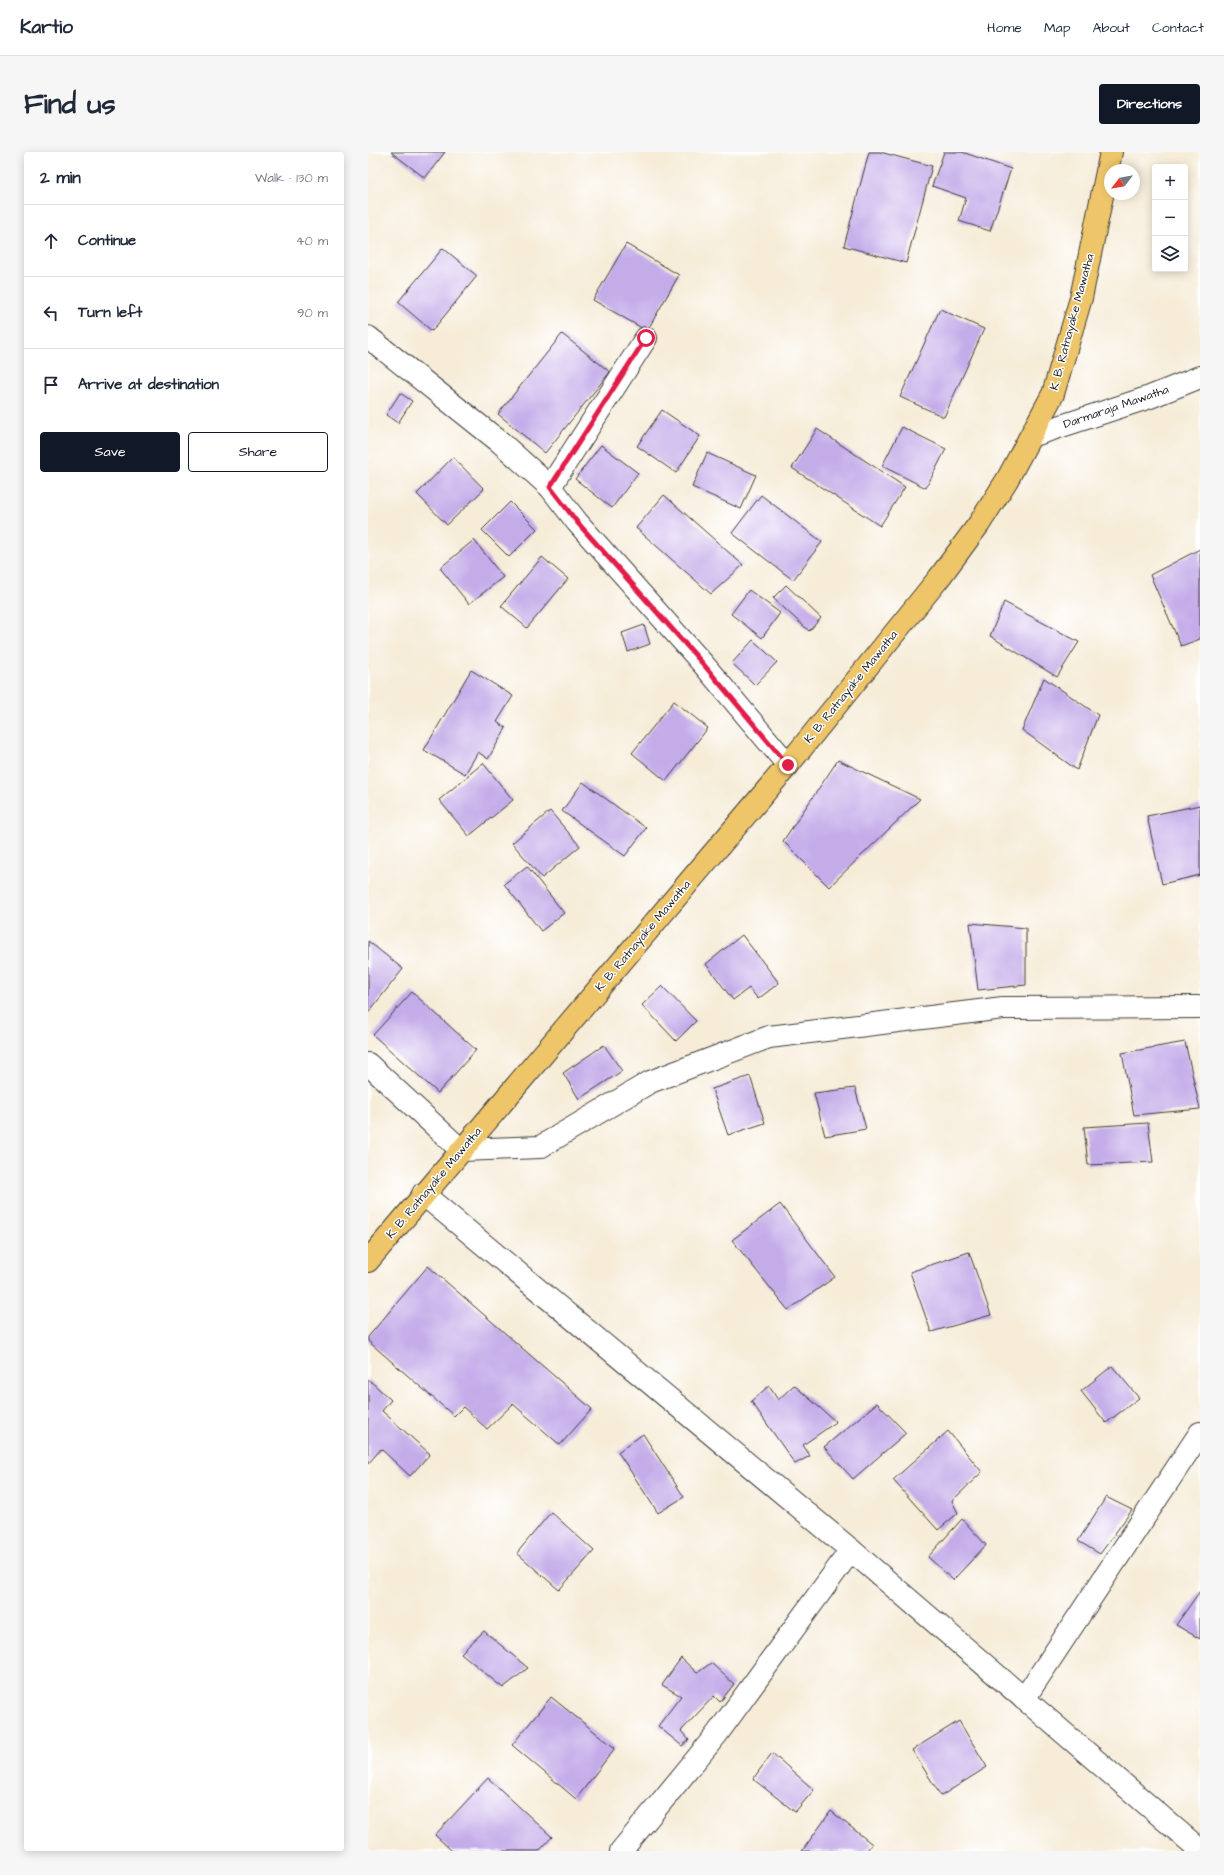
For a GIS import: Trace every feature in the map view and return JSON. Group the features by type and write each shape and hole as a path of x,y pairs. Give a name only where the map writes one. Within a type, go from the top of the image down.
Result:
{"highway":[{"name":"K. B. Ratnayake Mawatha","path":"368,1261 423,1194 788,765 939,578 979,524 1007,480 1053,394 1081,298 1111,152"}],"street":[{"path":"368,337 500,442 550,487 577,522 704,665 788,765"},
{"path":"550,487 646,338"},
{"name":"Darmaraja Mawatha","path":"1031,436 1150,397 1200,377"},
{"path":"368,1064 461,1150 540,1147 650,1082 769,1037 1003,1008 1198,1008"},
{"path":"423,1194 851,1550 1200,1850"},
{"path":"1024,1698 1200,1433"},
{"path":"621,1851 717,1734 851,1550"}],"building":[{"path":"391,152 445,152 425,178"},
{"path":"869,152 880,152 932,166 906,263 844,246"},
{"path":"944,152 962,152 1011,169 990,231 959,221 966,198 932,186"},
{"path":"626,244 679,275 647,331 593,300"},
{"path":"443,248 477,276 432,331 398,302"},
{"path":"940,309 984,329 944,417 900,397"},
{"path":"562,334 610,372 545,453 498,414"},
{"path":"400,393 412,401 398,423 386,415"},
{"path":"662,410 700,436 676,473 637,446"},
{"path":"902,427 946,449 926,488 882,466"},
{"path":"817,429 905,487 880,526 792,468"},
{"path":"601,445 638,473 612,508 575,479"},
{"path":"707,453 756,475 741,509 692,487"},
{"path":"453,457 484,489 447,525 417,494"},
{"path":"664,495 743,565 711,594 636,528"},
{"path":"761,495 822,542 793,580 732,533"},
{"path":"510,502 537,529 509,557 482,530"},
{"path":"474,540 503,577 469,604 440,568"},
{"path":"1200,549 1200,639 1181,646 1150,575"},
{"path":"542,557 568,579 527,628 501,606"},
{"path":"786,585 821,618 809,631 773,598"},
{"path":"749,590 780,613 762,638 731,614"},
{"path":"1004,602 1079,642 1057,677 990,636"},
{"path":"644,625 650,644 628,652 622,633"},
{"path":"753,640 777,662 755,685 732,663"},
{"path":"471,670 513,696 497,722 506,728 488,759 478,752 465,774 424,750"},
{"path":"1044,678 1098,715 1077,770 1022,730"},
{"path":"674,701 708,728 666,781 632,753"},
{"path":"838,760 920,799 829,887 783,841"},
{"path":"483,763 513,800 469,836 439,800"},
{"path":"583,782 646,828 625,856 562,811"},
{"path":"1200,805 1200,875 1162,884 1147,816"},
{"path":"550,811 580,846 542,878 512,843"},
{"path":"527,866 564,913 541,931 504,884"},
{"path":"970,923 1026,928 1026,985 978,990"},
{"path":"742,935 779,983 758,999 749,988 733,1000 706,964"},
{"path":"368,941 403,969 368,1013"},
{"path":"662,986 696,1021 676,1041 642,1005"},
{"path":"412,992 476,1050 438,1093 373,1035"},
{"path":"1185,1042 1200,1109 1134,1115 1122,1053"},
{"path":"604,1045 622,1071 579,1099 563,1073"},
{"path":"750,1076 765,1123 728,1135 712,1089"},
{"path":"855,1088 866,1129 825,1136 814,1093"},
{"path":"1148,1123 1153,1162 1088,1165 1084,1127"},
{"path":"780,1204 835,1277 788,1310 732,1240"},
{"path":"969,1252 991,1315 931,1332 910,1272"},
{"path":"428,1266 592,1409 560,1445 513,1404 487,1429 463,1407 454,1416 368,1341 368,1337"},
{"path":"1112,1366 1139,1398 1106,1423 1081,1391"},
{"path":"368,1379 391,1400 382,1411 430,1454 410,1476 381,1449 368,1464"},
{"path":"794,1385 836,1422 803,1445 810,1456 795,1464 751,1401 769,1386 778,1400"},
{"path":"877,1403 906,1433 853,1479 824,1447"},
{"path":"948,1431 982,1472 952,1501 958,1513 938,1530 893,1480"},
{"path":"643,1434 684,1497 658,1513 618,1452"},
{"path":"1106,1497 1132,1510 1100,1554 1078,1541"},
{"path":"551,1512 594,1551 559,1590 517,1553"},
{"path":"962,1519 986,1545 953,1580 928,1557"},
{"path":"1200,1591 1200,1639 1176,1625"},
{"path":"484,1631 528,1668 503,1688 461,1653"},
{"path":"681,1658 697,1673 711,1663 734,1684 720,1702 714,1696 681,1731 689,1740 682,1746 658,1726 681,1696 662,1685"},
{"path":"551,1697 615,1748 576,1799 512,1745"},
{"path":"959,1721 987,1767 941,1796 912,1750"},
{"path":"772,1753 814,1790 795,1812 753,1779"},
{"path":"488,1778 552,1837 539,1851 452,1851 435,1835"},
{"path":"831,1811 872,1844 866,1851 802,1851"}],"route":[{"path":"646,338 550,487 577,522 704,665 788,765"}]}
